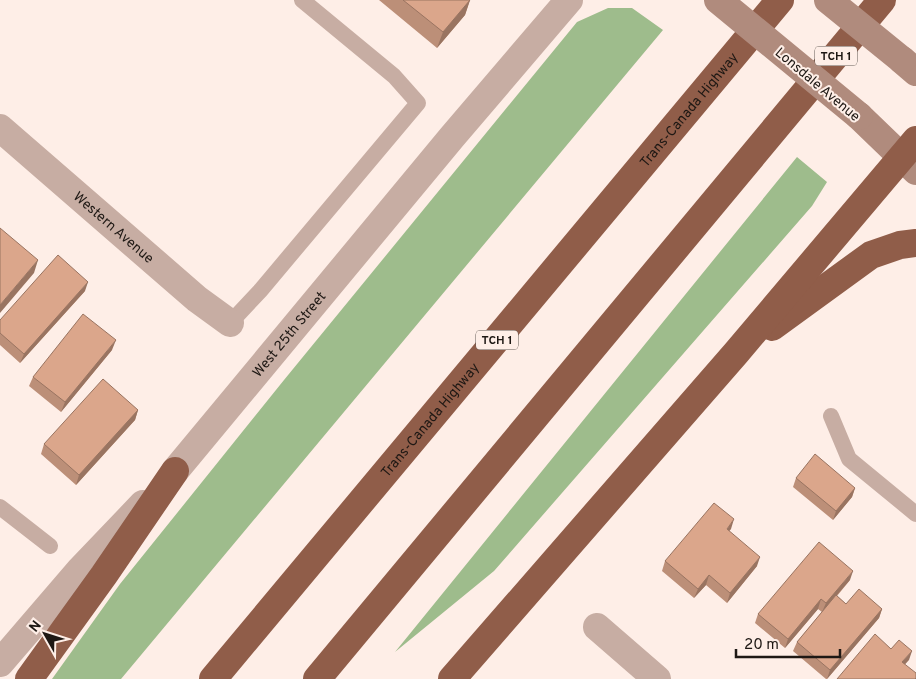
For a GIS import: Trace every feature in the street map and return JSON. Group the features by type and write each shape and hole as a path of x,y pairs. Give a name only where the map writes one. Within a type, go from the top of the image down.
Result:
{"highway":[{"name":"Trans-Canada Highway","path":"213,679 780,0"},
{"name":"TCH 1","path":"317,679 882,0"},
{"path":"452,679 736,353 911,156"},
{"path":"736,353 871,255 900,245 916,243"},
{"path":"29,679 104,575 175,470"}],"main road":[{"name":"Lonsdale Avenue","path":"718,0 859,116 911,156"},
{"path":"828,0 909,66"}],"street":[{"name":"West 25th Street","path":"0,663 80,570 175,470 569,0"},
{"name":"Western Avenue","path":"0,128 197,299 230,323"},
{"path":"597,627 657,679"}],"lane":[{"path":"230,323 260,291 418,103 394,76 302,0"},
{"path":"831,416 848,459 916,514"},
{"path":"0,507 50,546"}],"green space":[{"path":"608,8 632,8 663,30 121,679 52,679 120,584 577,22"},
{"path":"797,157 827,182 812,206 494,571 395,652"}],"building":[{"path":"403,0 470,0 443,32"},
{"path":"0,228 38,260 0,305"},
{"path":"58,255 88,282 24,354 0,333 0,320"},
{"path":"83,314 116,340 65,402 33,377"},
{"path":"103,379 138,410 79,475 44,444"},
{"path":"815,454 855,488 836,511 796,478"},
{"path":"714,503 734,519 727,529 760,557 730,593 709,575 698,589 665,561"},
{"path":"819,542 853,571 826,603 821,599 788,639 758,614"},
{"path":"859,589 882,609 830,670 797,642 836,595 846,604"},
{"path":"875,634 891,649 899,640 912,651 902,662 916,673 915,679 837,679"}]}
